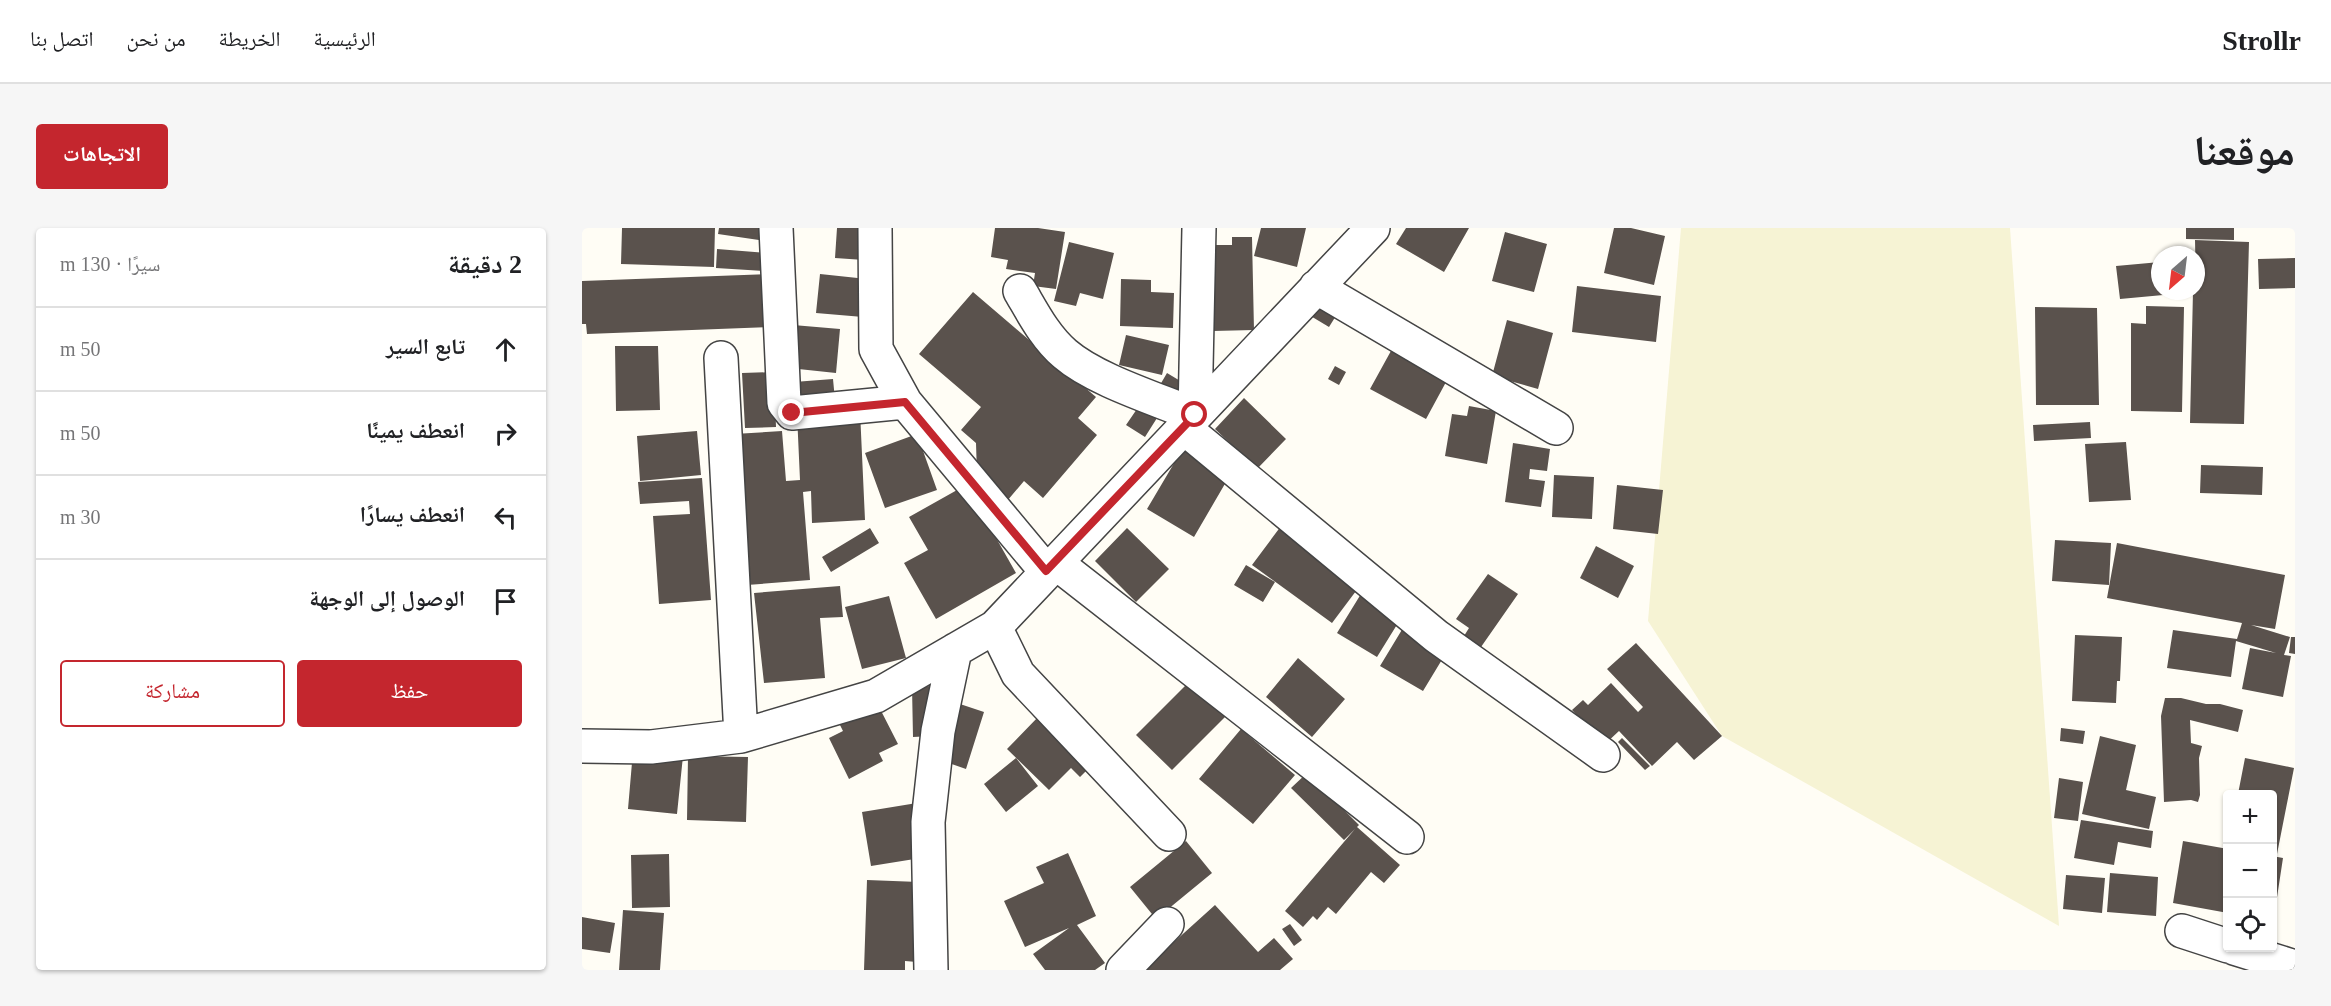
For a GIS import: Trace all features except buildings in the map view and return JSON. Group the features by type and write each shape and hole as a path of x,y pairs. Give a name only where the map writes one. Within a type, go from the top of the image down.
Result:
{"street":[{"path":"776,228 784,403 792,413 905,402"},
{"path":"875,228 876,349 905,402 1051,567 1407,837"},
{"path":"1189,421 1199,228"},
{"path":"582,746 651,747 741,736 876,696 995,627 1372,228"},
{"path":"1316,287 1556,428"},
{"path":"1020,291 1040,327 1065,354 1087,370 1189,421 1436,636 1603,754"},
{"path":"721,358 741,736"},
{"path":"995,627 1018,674 1168,834"},
{"path":"931,970 928,822 939,731 955,650"},
{"path":"1123,970 1167,924"},
{"path":"2182,931 2223,944"},
{"path":"2247,952 2295,967"}],"shaded area":[{"path":"1681,228 2010,228 2059,926 1722,736 1648,621"}],"route":[{"path":"792,413 905,402 1046,571 1195,415"}]}
